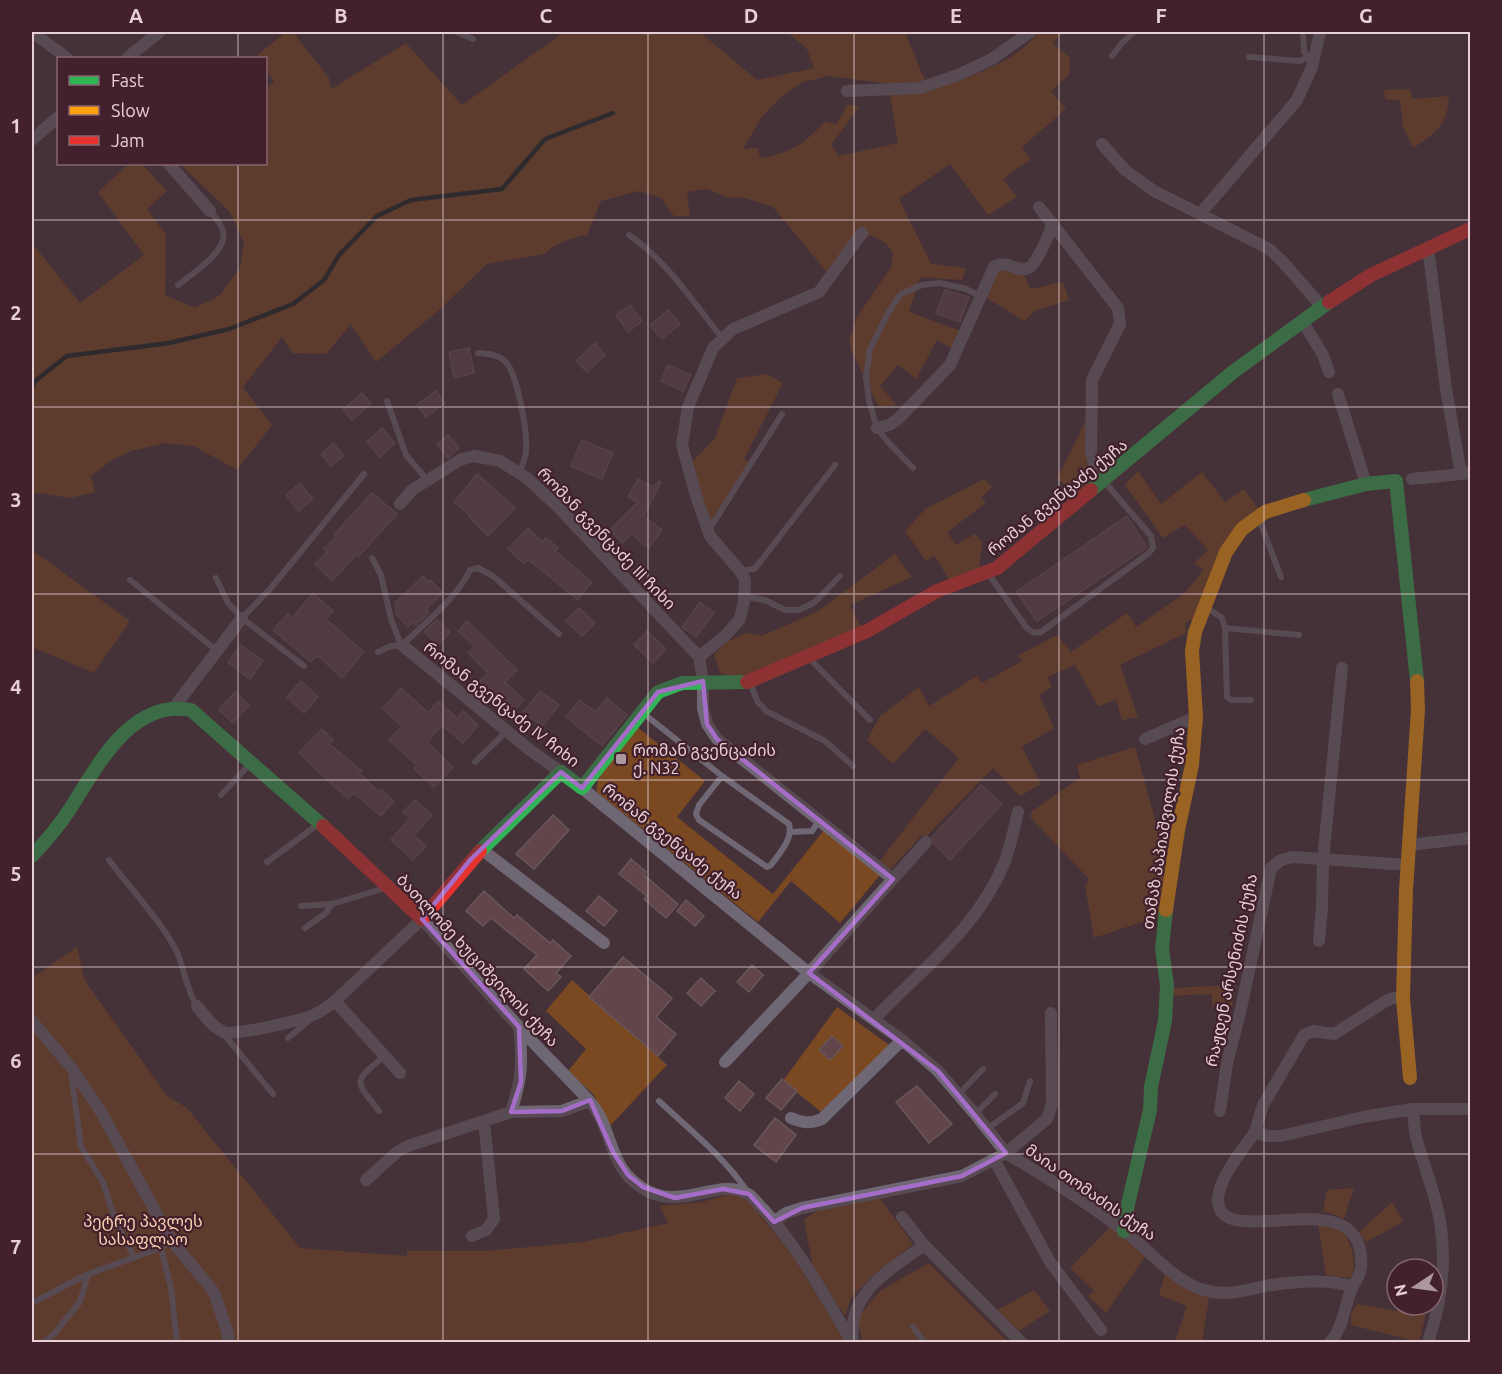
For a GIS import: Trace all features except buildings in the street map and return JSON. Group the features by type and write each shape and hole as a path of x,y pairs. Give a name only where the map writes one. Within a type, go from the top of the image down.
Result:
{"street":[{"path":"32,32 66,57"},
{"path":"128,57 159,32"},
{"path":"847,91 920,88 958,75 992,59 1030,32"},
{"path":"1200,213 1297,100 1320,32"},
{"path":"32,140 57,118"},
{"path":"1102,144 1125,170 1154,191 1269,249 1322,307"},
{"path":"170,165 210,211"},
{"path":"1039,207 1118,308 1120,320 1092,380 1091,452 1094,465 1104,481"},
{"path":"877,428 889,425 898,419 944,373 953,359 994,267 998,264 1023,270 1029,268 1035,263 1053,224"},
{"name":"რომან გვენცაძე ქუჩა","path":"1000,1157 987,1130 975,1113 938,1071 902,1040 809,973 582,788 658,692 682,683 750,682 867,631 937,591 997,568 1233,372 1322,307 1371,275 1428,247 1470,230"},
{"path":"862,233 819,292 733,329 713,348 688,407 682,445 710,536 745,580 740,619 726,635 699,657 706,724 717,739 893,879"},
{"path":"1412,479 1466,474 1446,389 1428,247"},
{"path":"1303,321 1323,355 1329,372"},
{"path":"1338,394 1366,484"},
{"name":"რომან გვენცაძე III ჩიხი","path":"400,504 412,490 460,460 474,456 500,460 558,507 699,657"},
{"name":"თამაზ პაპიაშვილის ქუჩა","path":"1124,1231 1132,1185 1150,1110 1151,1087 1165,1020 1167,985 1162,950 1178,830 1192,765 1196,717 1192,651 1195,632 1204,606 1226,552 1242,529 1265,512 1366,484 1396,480 1417,665 1418,710 1409,845"},
{"path":"32,856 59,825 99,760 119,737 159,709 175,706 242,618"},
{"name":"რომან გვენცაძე IV ჩიხი","path":"402,645 530,750 582,788"},
{"path":"1318,941 1322,908 1323,859 1342,668"},
{"name":"ბათლომე ხუციშვილის ქუჩა","path":"175,706 191,710 319,823 422,919 589,1101 628,1175 643,1187 659,1195 675,1198 723,1189 749,1194"},
{"path":"1145,739 1196,717"},
{"path":"196,1006 222,1031 235,1034 308,1017 320,1012 335,1001 422,919 481,849 561,772"},
{"path":"874,1019 906,985 949,947 970,922 988,894 1005,860 1018,812"},
{"path":"1410,1078 1403,998 1409,845 1470,838"},
{"path":"725,1062 926,843"},
{"path":"481,849 604,943"},
{"name":"რაჟდენ არსენიძის ქუჩა","path":"1220,1111 1227,1063 1271,868 1281,860 1292,857 1408,865"},
{"path":"1330,1342 1341,1326 1352,1287 1360,1276 1359,1248 1354,1237 1339,1224 1328,1220 1242,1222 1228,1217 1218,1201 1227,1174 1255,1132 1263,1105 1304,1035 1313,1031 1335,1034 1386,1001 1403,998"},
{"path":"335,1001 400,1073"},
{"path":"774,1222 786,1213 802,1208 962,1176 1000,1157 1047,1119 1052,1104 1051,1013"},
{"path":"32,1021 70,1066 101,1112 166,1244 214,1292 228,1334 228,1342"},
{"path":"511,1112 521,1082 522,1053 519,1027"},
{"path":"791,1118 801,1123 813,1123 822,1119 902,1040"},
{"path":"366,1180 397,1152 408,1146 511,1112 562,1111 589,1101"},
{"path":"1255,1132 1267,1136 1281,1136 1362,1117 1413,1109 1470,1109"},
{"path":"1413,1109 1417,1139 1439,1215 1443,1246 1443,1278 1428,1342"},
{"path":"472,1236 486,1230 494,1220 484,1121"},
{"path":"1000,1157 1050,1262 1101,1330"},
{"name":"მაია თომაძის ქუჩა","path":"1000,1157 1044,1176 1124,1231 1188,1284 1205,1291 1229,1292 1273,1285 1334,1281 1352,1287"},
{"path":"749,1194 797,1251 853,1342"},
{"path":"902,1217 924,1245 1021,1342"},
{"path":"853,1342 854,1311 864,1294 881,1277 924,1245"}],"lane":[{"path":"457,32 473,39"},
{"path":"1112,56 1134,32"},
{"path":"1303,32 1304,52 1311,58"},
{"path":"1249,57 1300,61 1311,58"},
{"path":"178,285 220,250 224,239 223,231 210,211"},
{"path":"629,235 642,244 665,267 722,338"},
{"path":"914,468 877,428 869,401 866,377 870,349 888,313 901,294 922,285 940,283 966,289 980,296"},
{"path":"478,353 494,354 506,361 513,374 525,426 526,452 519,474"},
{"path":"387,401 406,455 427,480"},
{"path":"708,531 782,414"},
{"path":"740,571 754,569 835,465"},
{"path":"242,618 271,588 364,474"},
{"path":"988,573 1026,627 1036,633 1041,632 1149,553 1152,548 1151,536 1144,525 1104,481"},
{"path":"1258,518 1281,577"},
{"path":"372,558 381,575 391,619 402,645"},
{"path":"378,652 391,646 402,645 452,595 470,570 478,568 493,576 559,634"},
{"path":"744,597 765,600 785,610 799,610 815,602 840,576"},
{"path":"216,578 228,603 242,618 304,666"},
{"path":"130,580 216,650"},
{"path":"1204,606 1222,618 1225,628 1227,697 1231,700 1251,700"},
{"path":"1225,628 1299,635"},
{"path":"809,657 870,720"},
{"path":"750,682 758,701 766,711 825,741 853,766"},
{"path":"642,712 722,776 789,824 791,832 789,839 771,865 767,867 699,820 696,814 699,805 722,776"},
{"path":"475,762 507,731"},
{"path":"221,795 252,763"},
{"path":"791,832 812,831 819,821"},
{"path":"267,861 319,823"},
{"path":"109,860 170,940 182,963 188,993 196,1006"},
{"path":"301,906 332,904 388,887"},
{"path":"305,927 326,913 332,904"},
{"path":"288,1038 320,1012"},
{"path":"222,1031 273,1094"},
{"path":"379,1111 360,1086 359,1081 361,1076 384,1056"},
{"path":"70,1066 81,1147 103,1182 115,1220 134,1257"},
{"path":"958,1095 983,1069"},
{"path":"987,1130 1023,1103 1030,1081"},
{"path":"975,1113 995,1094"},
{"path":"659,1101 716,1153 733,1171 749,1194"},
{"path":"32,1303 88,1274 166,1244 177,1342"},
{"path":"44,1342 54,1334 80,1302 88,1274"},
{"path":"913,1327 924,1342"}],"highlighted area":[{"path":"703,681 707,724 717,739 893,879 809,973 938,1071 1006,1153 962,1176 802,1208 774,1222 749,1194 723,1189 675,1198 643,1187 628,1175 613,1152 590,1100 562,1111 511,1112 521,1082 519,1027 422,919 471,859 561,772 582,788 658,692"}],"green space":[{"path":"286,32 293,32 329,78 331,89 406,43 462,105 564,32 703,32 702,34 757,80 814,68 807,49 787,32 905,32 926,83 890,84 829,76 803,82 780,98 761,118 743,149 758,148 760,158 797,146 826,121 836,125 848,104 859,107 831,145 839,156 898,143 890,94 927,90 975,75 1019,51 1037,32 1063,32 1053,43 1070,58 1069,75 1051,91 1066,109 1022,147 1030,160 1003,179 1017,197 988,215 950,164 899,199 931,264 966,268 962,280 920,277 909,312 961,331 951,348 937,340 916,379 898,365 880,386 897,405 879,407 851,350 849,340 857,317 891,267 893,253 886,243 870,235 829,275 773,207 745,198 727,197 707,189 687,192 690,216 674,216 661,198 639,191 601,201 587,235 570,239 545,254 487,264 438,311 376,362 351,324 326,354 292,353 282,337 243,387 272,425 237,470 194,446 165,443 131,451 112,460 91,476 95,492 70,498 32,494 32,243 80,303 144,255 98,192 128,165 143,165 167,191 147,209 166,235 165,295 195,308 220,295 240,268 244,243 230,212 181,165 267,165 267,87 274,82 267,72 267,57 255,57"},
{"path":"1409,89 1413,99 1449,96 1446,114 1439,127 1413,148 1403,126 1400,101 1385,99 1384,90"},
{"path":"997,269 1024,275 1030,289 1063,282 1069,300 1034,311 1024,321 985,297"},
{"path":"767,374 783,383 744,459 749,462 710,524 690,464 715,438 737,378"},
{"path":"1085,422 1088,482 1082,497 1057,479"},
{"path":"1138,471 1161,504 1202,472 1225,502 1244,489 1259,510 1197,616 1185,624 1186,633 1120,665 1138,717 1122,720 1116,700 1098,706 1075,665 1048,677 1052,687 1039,695 1054,728 1022,747 1041,784 1020,796 993,768 926,837 922,835 890,870 879,862 959,758 925,729 893,764 867,740 880,716 919,687 929,706 977,676 982,683 1022,661 1017,656 1057,635 1071,652 1127,613 1136,627 1185,593 1203,570 1194,563 1208,550 1185,525 1163,538 1125,485"},
{"path":"984,479 992,487 981,498 986,503 947,532 956,545 975,534 982,542 979,572 950,581 934,555 926,561 905,531 925,509"},
{"path":"32,550 130,621 94,673 32,647"},
{"path":"895,554 912,577 850,605 861,628 744,677 720,673 714,655 725,643 745,633 762,636 818,611"},
{"path":"637,727 705,781 677,817 773,894 824,830 881,874 840,923 791,881 758,922 597,792 597,785 605,767"},
{"path":"1135,747 1158,830 1168,827 1173,848 1162,915 1094,938 1085,886 1089,879 1030,817 1032,811 1080,778 1077,765"},
{"name":"პეტრე პავლეს სასაფლაო","path":"77,947 85,981 167,1096 187,1108 300,1248 407,1256 407,1251 486,1251 583,1242 668,1223 659,1206 702,1202 730,1194 749,1202 791,1253 846,1342 32,1342 32,978"},
{"path":"572,980 667,1065 610,1126 594,1095 568,1071 586,1049 546,1011"},
{"path":"1236,985 1232,1006 1212,1006 1212,994 1170,996 1169,988"},
{"path":"837,1007 889,1045 821,1112 783,1081"},
{"path":"1354,1188 1344,1219 1323,1212 1327,1190"},
{"path":"879,1197 913,1244 869,1279 851,1298 845,1316 813,1268 804,1219 821,1209"},
{"path":"1392,1202 1403,1222 1366,1242 1359,1232"},
{"path":"1318,1224 1330,1226 1345,1233 1354,1261 1351,1277 1326,1276"},
{"path":"1111,1226 1146,1255 1106,1313 1088,1296 1094,1291 1070,1268"},
{"path":"929,1263 1008,1342 863,1342 857,1318 880,1291"},
{"path":"1165,1272 1186,1287 1209,1298 1202,1342 1175,1342 1187,1306 1159,1295"},
{"path":"1034,1290 1050,1311 1019,1331 997,1310"},
{"path":"1357,1304 1385,1309 1385,1317 1425,1317 1419,1342 1351,1325 1351,1313"}],"waterway":[{"path":"32,388 35,381 67,356 169,343 229,329 293,304 324,280 339,255 377,216 411,200 502,189 545,139 613,113"}],"traffic: fast":[{"path":"1091,490 1233,372 1329,302"},
{"path":"1304,500 1366,484 1396,481 1417,681"},
{"path":"480,851 561,772 582,788 658,692 682,683 747,682"},
{"path":"32,856 70,809 104,756 118,739 133,725 151,714 170,709 191,710 323,826"},
{"path":"1124,1231 1150,1110 1151,1087 1165,1021 1167,985 1162,949 1166,910"}],"traffic: slow":[{"path":"1166,910 1178,830 1192,765 1196,717 1192,651 1195,632 1226,552 1242,529 1265,512 1304,500"},
{"path":"1410,1078 1403,998 1406,890 1418,710 1417,681"}],"traffic: jam":[{"path":"1329,302 1371,275 1470,229"},
{"path":"747,682 867,631 937,591 997,568 1091,490"},
{"path":"323,826 422,919 480,851"}],"place":[{"name":"რომან გვენცაძის ქ. N32","path":"621,759"}]}
